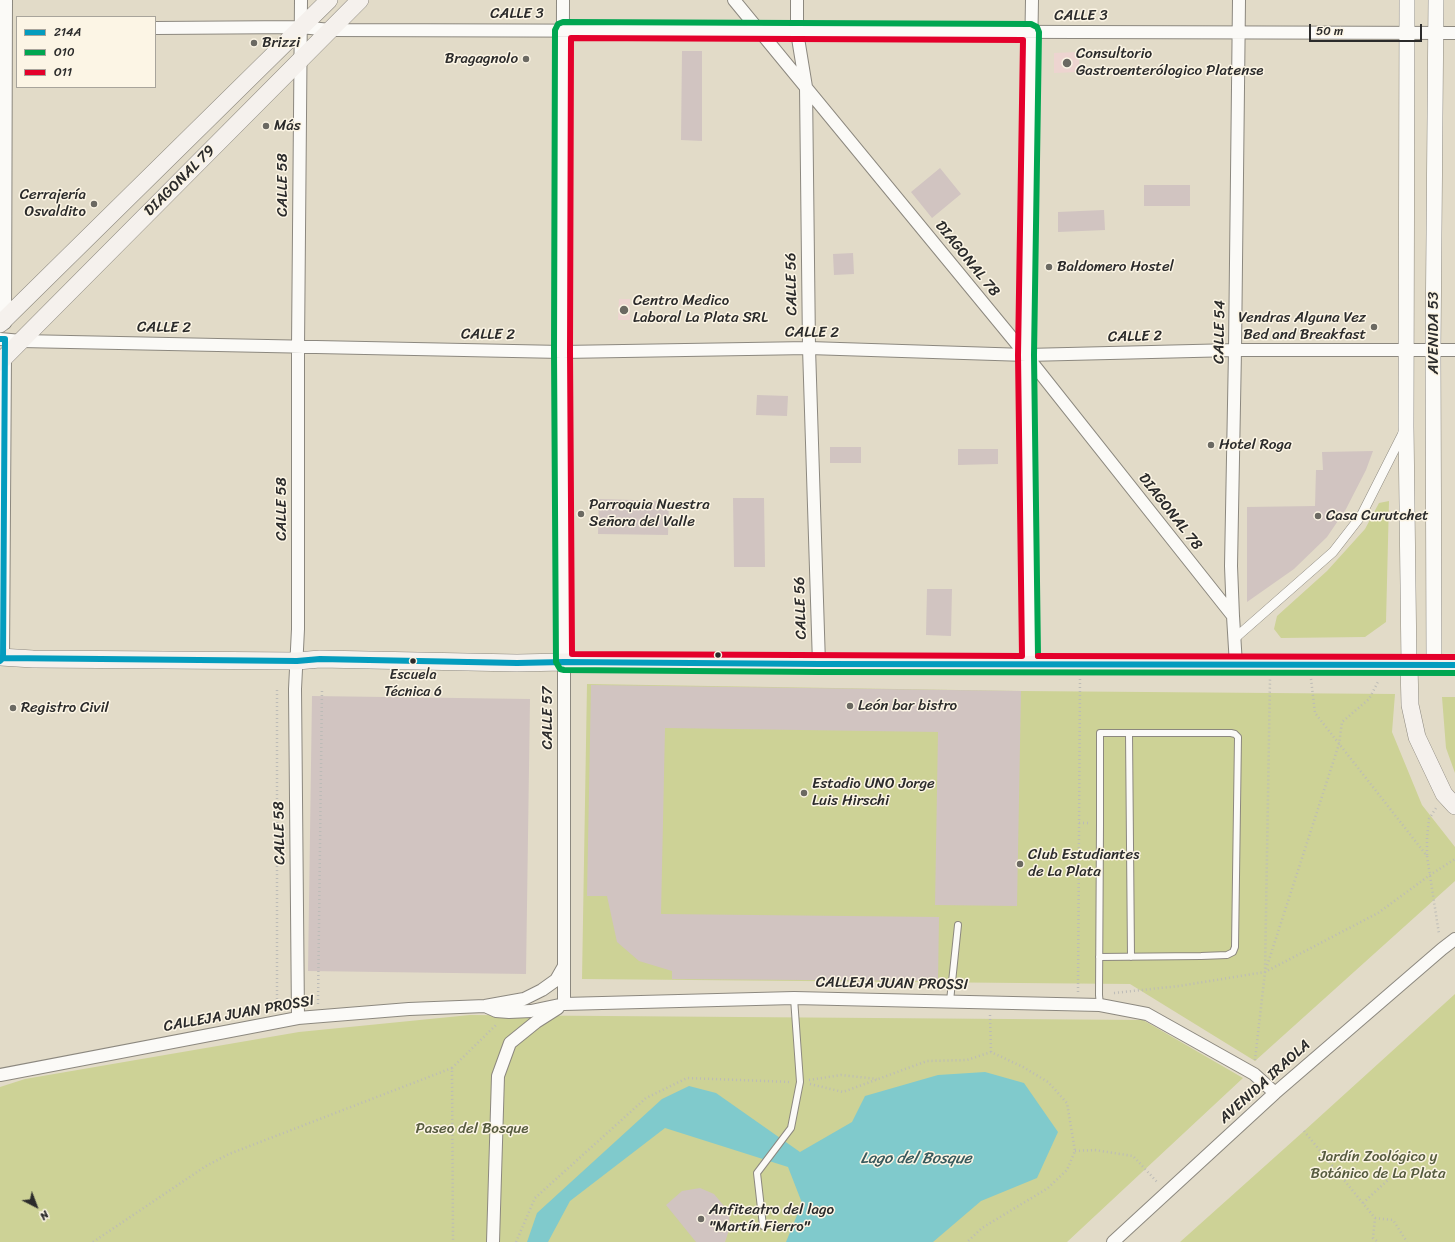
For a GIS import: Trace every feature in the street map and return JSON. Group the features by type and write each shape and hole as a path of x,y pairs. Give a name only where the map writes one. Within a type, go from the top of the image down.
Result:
{"main road":[{"name":"DIAGONAL 79","path":"3,360 6,332 301,27 329,0"},
{"name":"DIAGONAL 79","path":"6,332 300,60 360,0"},
{"path":"1,659 297,661 320,659 517,663 1455,665"},
{"path":"1409,665 1410,704 1417,736 1450,800"}],"street":[{"path":"6,0 8,30 6,332"},
{"name":"CALLE 58","path":"298,1018 295,689 297,661 301,0"},
{"name":"CALLE 57","path":"563,0 562,352 564,1004"},
{"name":"DIAGONAL 78","path":"734,0 1026,355 1233,616"},
{"name":"CALLE 56","path":"797,0 797,32 806,87 809,348 819,664"},
{"path":"1030,664 1026,355 1032,0"},
{"name":"CALLE 54","path":"1236,665 1231,566 1236,350 1239,0"},
{"name":"AVENIDA 53","path":"1407,0 1406,426 1409,665"},
{"name":"AVENIDA 53","path":"1434,665 1433,350 1436,0"},
{"name":"CALLE 3","path":"156,28 301,27 330,30 1455,33"},
{"name":"CALLE 2","path":"6,332 298,347 562,352 809,348 1026,355 1236,350 1455,350"},
{"path":"1,659 3,360"},
{"path":"1234,639 1333,552 1361,516 1406,426"},
{"name":"AVENIDA IRAOLA","path":"1442,949 1455,929"},
{"name":"AVENIDA IRAOLA","path":"1113,1242 1275,1093 1442,949 1455,940"},
{"name":"CALLEJA JUAN PROSSI","path":"0,1075 277,1021 318,1016 409,1009 486,1006 524,999 542,990 556,980 564,965"},
{"name":"CALLEJA JUAN PROSSI","path":"486,1006 496,1011 509,1012 531,1011 564,1004 794,998 1078,1004 1099,1000 1147,1014 1254,1074 1275,1093"},
{"path":"493,1242 498,1076 510,1043 536,1022 564,1004"}],"lane":[{"path":"1099,958 1227,955 1233,952 1235,947 1238,737 1235,734 1100,733 1099,958 1099,1000"},
{"path":"1128,733 1131,957"},
{"path":"950,1001 958,925"},
{"path":"763,1226 758,1173 790,1128 800,1082 794,998"}],"path":[{"path":"1078,1004 1080,664"},
{"path":"1254,1074 1265,972 1270,665"},
{"path":"1309,665 1315,713 1427,856"},
{"path":"1265,972 1340,744 1342,722 1369,699 1386,665"},
{"path":"318,1016 322,689"},
{"path":"277,690 277,1021"},
{"path":"1442,949 1427,856 1427,837 1429,819 1450,800"},
{"path":"1099,1000 1265,972 1378,913 1430,875 1455,859"},
{"path":"989,1002 991,1052"},
{"path":"93,1242 206,1166 229,1154 452,1068 509,1012"},
{"path":"516,1242 535,1198 646,1098 687,1078 800,1082 842,1092 927,1061 968,1060 991,1052 1023,1067 1048,1082 1067,1102 1075,1151 1067,1170 1048,1188 982,1228 967,1242"},
{"path":"452,1068 453,1242"},
{"path":"800,1082 841,1075 880,1079"},
{"path":"1304,1131 1375,1218 1373,1238 1378,1242"},
{"path":"1075,1151 1095,1150 1133,1156 1167,1193"},
{"path":"1363,1203 1389,1179"},
{"path":"1375,1218 1393,1220 1407,1242"}],"shaded area":[{"name":"Consultorio Gastroenterólogico Platense","path":"1079,52 1079,72 1054,73 1054,53"},
{"name":"Centro Medico Laboral La Plata SRL","path":"619,299 630,299 630,320 618,320"}],"green space":[{"path":"1389,501 1386,622 1365,637 1281,638 1274,629 1277,616 1327,571 1365,529 1379,503"},
{"name":"Club Estudiantes de La Plata","path":"587,684 1021,691 1395,694 1392,732 1422,805 1455,847 1455,881 1255,1061 1130,984 582,979"},
{"path":"1442,697 1455,697 1455,773 1446,748"},
{"name":"Jardín Zoológico y Botánico de La Plata","path":"1455,994 1455,1242 1180,1242 1304,1131"},
{"name":"Paseo del Bosque","path":"470,1015 1143,1020 1243,1078 1067,1242 0,1242 0,1087 25,1079 299,1032"}],"water":[{"name":"Lago del Bosque","path":"985,1072 1024,1083 1058,1132 1037,1178 981,1201 933,1242 786,1242 802,1203 788,1167 665,1128 570,1201 548,1242 527,1242 537,1213 662,1099 689,1086 716,1093 800,1152 852,1122 865,1096 938,1075"}],"building":[{"path":"682,51 702,51 702,141 681,140"},
{"path":"940,168 961,194 932,218 911,192"},
{"path":"1144,185 1190,185 1190,206 1144,206"},
{"path":"1104,210 1105,230 1058,232 1058,212"},
{"path":"853,253 854,274 834,275 833,254"},
{"path":"757,395 788,396 787,416 756,415"},
{"path":"830,447 861,447 861,463 830,463"},
{"path":"958,449 998,449 998,464 958,465"},
{"path":"1373,451 1366,470 1346,509 1327,537 1294,569 1247,602 1247,507 1315,506 1316,470 1323,470 1322,452"},
{"path":"733,498 764,498 765,567 734,567"},
{"path":"599,499 669,501 668,535 598,534"},
{"path":"927,589 952,589 951,636 926,635"},
{"path":"591,685 1021,691 1017,906 935,905 938,732 665,728 661,914 939,917 938,981 672,979 672,971 639,961 617,942 607,896 587,896"},
{"path":"312,696 530,699 526,974 308,971"},
{"path":"700,1188 714,1194 729,1212 730,1227 725,1242 696,1242 666,1205 682,1191"}],"transit line":[{"name":"O10","path":"1038,656 1034,355 1039,32 1037,27 1031,24 563,22 558,24 555,30 554,352 556,662 560,669 819,672 1455,673"},
{"name":"O11","path":"571,38 1023,40 1018,355 1022,656 572,654 570,352 571,38"},
{"name":"214A","path":"0,339 5,339 3,658"},
{"name":"O11","path":"1038,656 1455,657"},
{"name":"214A","path":"0,661 3,658 297,661 320,659 517,663 1455,665"}],"place":[{"name":"Brizzi","path":"254,43"},
{"name":"Bragagnolo","path":"526,59"},
{"name":"Consultorio Gastroenterólogico Platense","path":"1067,63"},
{"name":"Más","path":"266,126"},
{"name":"Cerrajería Osvaldito","path":"94,204"},
{"name":"Baldomero Hostel","path":"1049,267"},
{"name":"Centro Medico Laboral La Plata SRL","path":"624,310"},
{"name":"Vendras Alguna Vez Bed and Breakfast","path":"1374,327"},
{"name":"Hotel Roga","path":"1211,445"},
{"name":"Parroquia Nuestra Señora del Valle","path":"581,514"},
{"name":"Casa Curutchet","path":"1318,516"},
{"name":"Escuela Técnica 6","path":"413,661"},
{"name":"León bar bistro","path":"850,706"},
{"name":"Registro Civil","path":"13,708"},
{"name":"Estadio UNO Jorge Luis Hirschi","path":"804,793"},
{"name":"Club Estudiantes de La Plata","path":"1020,864"},
{"name":"Anfiteatro del lago \"Martín Fierro\"","path":"701,1219"}]}
